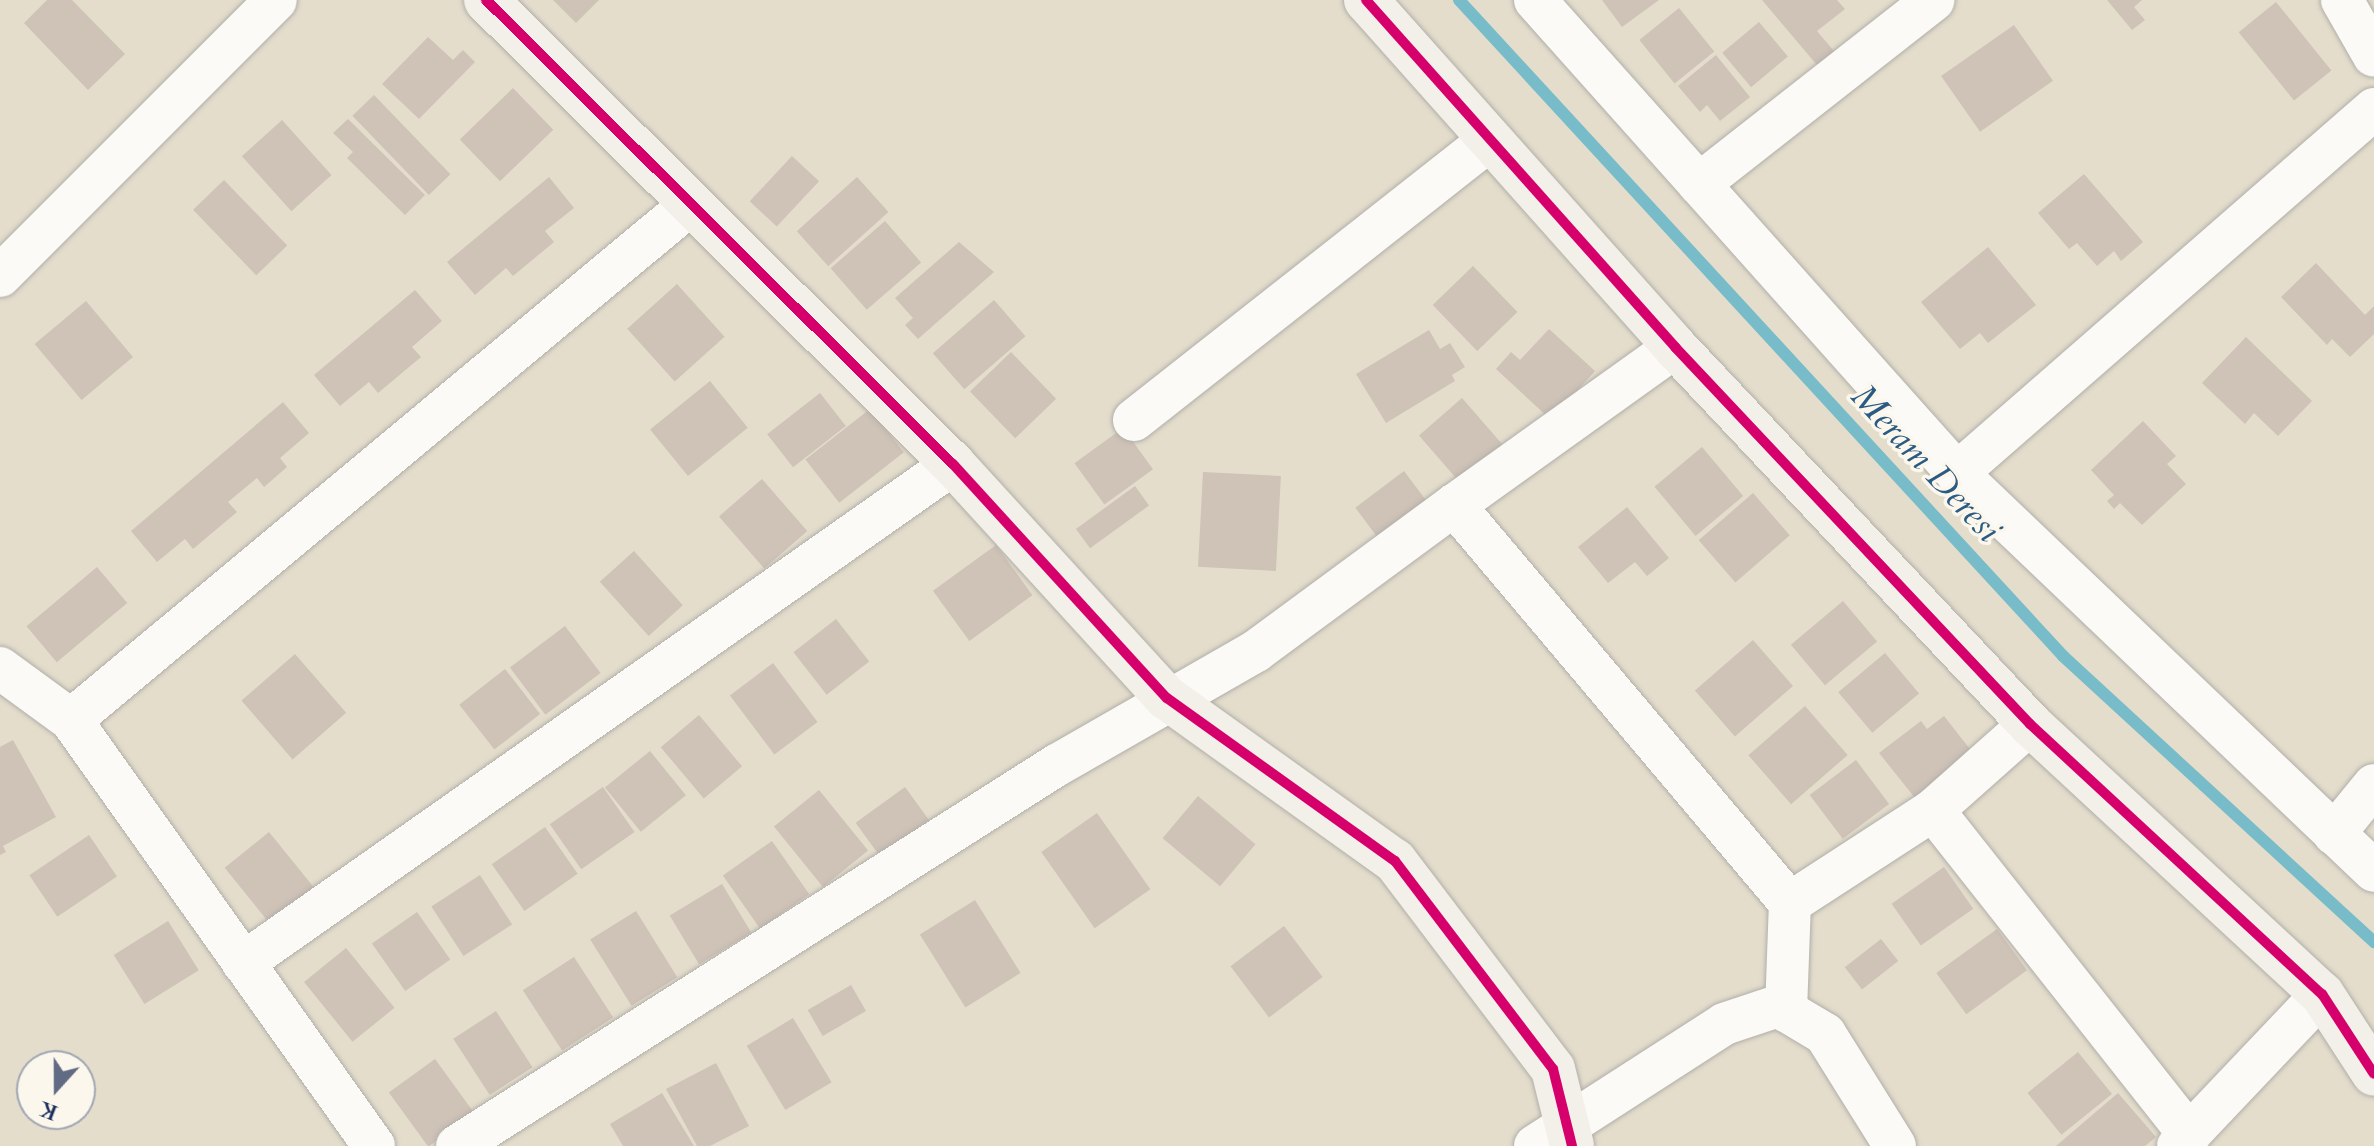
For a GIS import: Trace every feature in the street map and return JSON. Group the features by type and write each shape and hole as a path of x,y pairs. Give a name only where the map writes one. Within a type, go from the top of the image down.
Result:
{"street":[{"path":"0,276 276,0"},
{"path":"486,0 953,464 1167,698 1395,861 1553,1069 1558,1138"},
{"path":"1366,0 1675,347 2030,724 2322,994 2374,1074"},
{"path":"1535,0 1957,473 2374,871"},
{"path":"1699,184 1934,0"},
{"path":"2342,0 2374,56"},
{"path":"1957,473 2374,109"},
{"path":"1134,420 1490,140"},
{"path":"71,720 691,204"},
{"path":"457,1146 1167,698 1256,651 1675,347"},
{"path":"243,963 953,464"},
{"path":"1454,505 1790,903 1786,1011"},
{"path":"0,668 71,720 374,1146"},
{"path":"1790,903 1933,810 2030,724"},
{"path":"2334,834 2374,785"},
{"path":"1933,810 2184,1140 2322,994"},
{"path":"1558,1138 1724,1024 1778,1006 1825,1034 1895,1146"}],"building":[{"path":"47,0 72,0 125,54 88,90 24,23"},
{"path":"553,0 599,0 576,23"},
{"path":"1602,0 1659,0 1622,27"},
{"path":"1762,0 1837,0 1845,9 1817,31 1845,64 1828,78"},
{"path":"2107,0 2142,0 2134,7 2145,20 2132,30"},
{"path":"2276,2 2331,70 2294,101 2239,32"},
{"path":"1679,8 1714,52 1675,84 1639,40"},
{"path":"1759,22 1788,56 1751,87 1722,53"},
{"path":"2014,25 2053,81 1980,132 1941,76"},
{"path":"428,37 453,60 463,50 475,62 419,119 382,84"},
{"path":"1716,55 1750,97 1720,121 1707,105 1700,112 1678,86"},
{"path":"513,88 553,130 500,181 460,139"},
{"path":"374,95 450,174 429,195 352,116"},
{"path":"348,119 425,195 405,215 347,158 353,152 333,133"},
{"path":"282,120 332,175 291,211 242,156"},
{"path":"792,156 819,181 777,227 750,201"},
{"path":"2084,174 2143,242 2121,261 2114,251 2097,266 2077,243 2069,249 2038,213"},
{"path":"549,177 574,208 545,231 554,242 513,276 506,268 475,295 447,262"},
{"path":"857,177 888,212 828,266 797,231"},
{"path":"224,180 287,245 256,275 193,210"},
{"path":"885,221 921,263 867,310 831,268"},
{"path":"959,242 994,272 918,339 905,325 913,318 895,298"},
{"path":"1988,247 2036,305 1988,343 1980,333 1960,349 1921,302"},
{"path":"2316,263 2365,315 2374,306 2374,334 2350,357 2332,339 2327,345 2281,297"},
{"path":"1473,266 1517,312 1477,351 1433,305"},
{"path":"677,284 725,337 675,382 627,329"},
{"path":"415,290 442,321 412,347 421,357 378,393 369,382 340,406 314,375"},
{"path":"994,300 1025,336 964,389 933,353"},
{"path":"86,301 133,357 82,400 35,344"},
{"path":"1549,329 1595,371 1551,420 1496,369 1511,352 1520,360"},
{"path":"1429,330 1440,349 1450,343 1465,367 1452,375 1455,381 1386,423 1356,374"},
{"path":"2246,337 2312,401 2278,436 2254,413 2245,424 2202,383"},
{"path":"1011,352 1056,399 1015,438 970,392"},
{"path":"710,381 748,428 688,476 650,429"},
{"path":"820,393 846,426 793,467 767,434"},
{"path":"1462,398 1507,450 1464,487 1419,435"},
{"path":"283,402 309,433 280,458 287,467 264,487 257,478 228,502 237,512 193,549 185,539 157,562 131,531"},
{"path":"870,409 904,452 839,503 805,459"},
{"path":"2143,421 2176,456 2167,464 2186,484 2142,525 2120,503 2114,509 2107,501 2114,495 2091,470"},
{"path":"1123,428 1153,469 1104,505 1074,463"},
{"path":"1702,447 1743,496 1696,536 1655,487"},
{"path":"1404,471 1437,515 1388,552 1355,508"},
{"path":"1203,472 1281,476 1276,571 1198,567"},
{"path":"762,479 807,531 764,568 719,516"},
{"path":"1135,486 1149,505 1090,548 1076,529"},
{"path":"1753,493 1790,535 1735,582 1699,540"},
{"path":"1627,507 1669,558 1647,576 1635,562 1608,583 1578,547"},
{"path":"996,545 1032,595 969,641 933,591"},
{"path":"634,551 683,605 649,636 600,582"},
{"path":"97,567 127,603 57,662 27,626"},
{"path":"1843,601 1877,642 1825,685 1791,645"},
{"path":"836,619 869,662 827,695 793,652"},
{"path":"565,626 601,673 545,715 510,668"},
{"path":"1753,640 1793,686 1735,737 1695,691"},
{"path":"1885,653 1919,694 1872,733 1838,692"},
{"path":"295,654 346,713 293,759 241,701"},
{"path":"773,663 818,722 774,755 730,695"},
{"path":"505,669 540,714 494,750 459,705"},
{"path":"1805,706 1848,755 1791,804 1748,755"},
{"path":"699,715 742,766 704,798 661,747"},
{"path":"1944,716 1973,753 1915,798 1879,753 1921,721 1927,729"},
{"path":"13,740 56,817 3,846 6,852 0,855 0,747"},
{"path":"650,751 686,795 641,832 605,788"},
{"path":"1856,760 1889,804 1843,839 1810,795"},
{"path":"603,787 635,832 581,869 550,824"},
{"path":"905,787 933,825 883,861 856,823"},
{"path":"819,790 868,851 823,887 774,827"},
{"path":"1198,796 1255,844 1220,886 1163,838"},
{"path":"1097,813 1150,889 1095,928 1041,852"},
{"path":"545,827 578,874 524,911 492,864"},
{"path":"269,832 316,890 272,926 225,868"},
{"path":"89,835 117,876 57,917 29,875"},
{"path":"772,841 809,894 760,929 723,875"},
{"path":"1944,867 1973,909 1921,945 1892,904"},
{"path":"480,875 512,924 463,956 431,907"},
{"path":"722,884 751,933 699,964 670,915"},
{"path":"975,900 1021,973 965,1007 920,934"},
{"path":"636,911 677,977 632,1006 590,940"},
{"path":"417,912 450,960 405,991 372,944"},
{"path":"168,921 199,970 144,1004 114,955"},
{"path":"1284,926 1323,977 1269,1017 1230,966"},
{"path":"1997,929 2027,970 1966,1014 1936,973"},
{"path":"1881,939 1898,961 1862,989 1845,967"},
{"path":"346,948 394,1008 352,1042 304,982"},
{"path":"574,957 613,1017 562,1051 523,990"},
{"path":"851,985 866,1011 823,1036 808,1010"},
{"path":"496,1011 532,1067 490,1095 453,1039"},
{"path":"793,1018 832,1082 785,1110 747,1046"},
{"path":"2078,1052 2112,1094 2061,1135 2027,1093"},
{"path":"435,1059 474,1113 428,1146 389,1093"},
{"path":"716,1063 749,1126 710,1146 697,1146 666,1089"},
{"path":"662,1093 694,1146 623,1146 610,1124"},
{"path":"2118,1093 2156,1137 2145,1146 2056,1146"}],"waterway":[{"name":"Meram Deresi","path":"1459,0 2063,656 2374,942"}],"cycle path":[{"path":"486,0 953,464 1167,698 1395,861 1553,1069 1572,1146"},
{"path":"1366,0 1675,347 2030,724 2322,994 2374,1074"}]}
